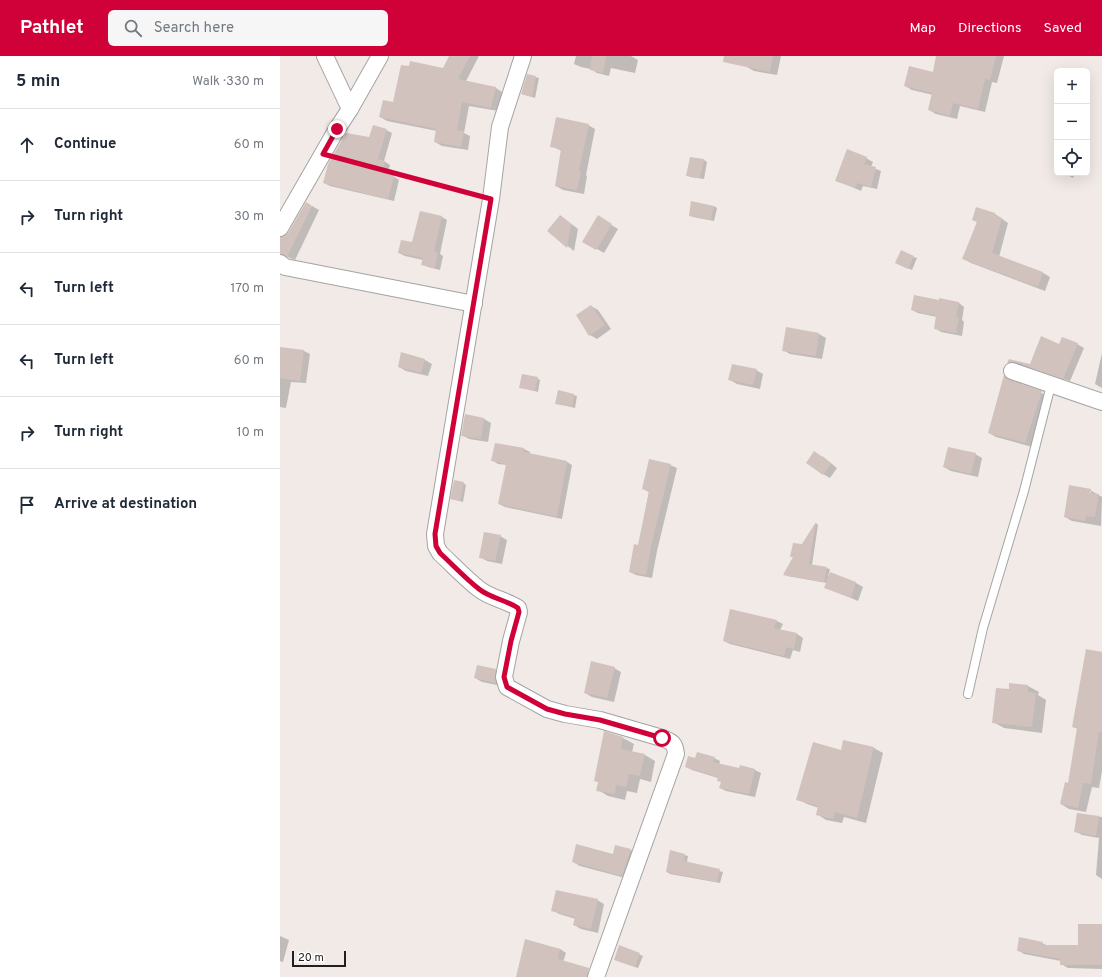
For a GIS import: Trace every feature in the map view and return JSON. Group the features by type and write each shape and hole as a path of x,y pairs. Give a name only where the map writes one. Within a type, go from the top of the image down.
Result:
{"street":[{"path":"325,56 350,109"},
{"path":"280,228 380,56"},
{"path":"523,56 500,127 491,199 435,534 436,546 440,553 480,590 518,608 519,612 511,641 504,677 507,687 547,709 565,714 600,720 648,734 671,742 675,746 676,754 596,977"},
{"path":"280,264 284,267 474,304"},
{"path":"1012,371 1102,402"}],"lane":[{"path":"968,694 983,628 1024,490 1051,385"}],"path":[{"path":"323,154 491,199"}],"building":[{"path":"449,56 470,56 458,79 496,87 491,108 462,102 457,130 464,131 461,147 434,142 436,129 379,117 383,100 393,102 401,65 409,66 410,61 443,68"},
{"path":"592,56 606,56 603,73 590,70"},
{"path":"724,56 773,56 770,72 723,62"},
{"path":"936,56 996,56 990,80 985,79 978,109 953,103 950,116 928,110 932,93 904,86 909,66 933,72"},
{"path":"527,74 536,76 532,97 521,94"},
{"path":"556,117 589,124 579,171 581,171 577,190 555,186 561,149 550,147"},
{"path":"373,125 387,129 378,159 385,161 381,173 394,175 388,199 323,183 328,164 346,133 369,137"},
{"path":"847,149 867,157 864,164 876,167 871,187 857,183 855,188 835,181"},
{"path":"690,157 704,159 700,178 686,176"},
{"path":"691,201 714,206 711,220 689,216"},
{"path":"306,202 312,206 287,257 280,254 280,237 288,233"},
{"path":"976,207 995,213 995,215 1002,218 992,253 1043,272 1038,287 962,259 977,222 972,220"},
{"path":"420,211 442,216 434,251 438,252 435,268 421,265 423,258 398,253 401,240 412,242"},
{"path":"560,215 571,224 567,248 547,231"},
{"path":"598,215 612,224 596,250 582,242"},
{"path":"901,250 914,256 908,269 895,263"},
{"path":"914,295 959,302 956,317 959,317 956,333 934,329 936,316 911,310"},
{"path":"591,305 605,325 589,336 576,315"},
{"path":"786,327 819,333 816,356 782,351"},
{"path":"1041,336 1059,344 1062,337 1078,343 1063,379 1015,362 1007,363 1009,359 1030,364"},
{"path":"280,347 304,350 300,381 280,378"},
{"path":"401,352 425,359 421,373 398,367"},
{"path":"732,364 757,369 753,385 728,380"},
{"path":"522,374 538,377 535,391 519,388"},
{"path":"1004,375 1009,380 1042,391 1025,443 988,433"},
{"path":"558,390 574,394 572,407 555,404"},
{"path":"465,414 484,418 481,439 461,436"},
{"path":"495,443 524,448 524,452 567,461 557,517 498,504 506,464 491,461"},
{"path":"948,447 976,453 971,474 943,467"},
{"path":"814,451 831,463 823,475 806,463"},
{"path":"649,459 671,464 651,547 646,575 629,572 634,544 638,545 649,491 642,489"},
{"path":"454,480 464,482 460,501 450,499"},
{"path":"1069,485 1091,489 1090,493 1099,494 1095,517 1086,516 1085,521 1064,517"},
{"path":"816,522 809,564 827,567 824,582 783,575 793,557 790,557 793,543 802,544"},
{"path":"484,532 501,535 495,561 479,558"},
{"path":"830,572 856,582 851,598 824,588"},
{"path":"730,609 777,620 774,628 797,633 794,649 786,647 784,656 723,641"},
{"path":"1086,649 1102,652 1102,732 1099,732 1091,784 1083,783 1078,808 1060,804 1065,782 1068,783 1077,728 1072,727"},
{"path":"591,661 615,667 607,698 584,693"},
{"path":"477,665 496,669 496,683 474,678"},
{"path":"1009,683 1028,685 1028,692 1036,693 1032,727 992,723 996,688 1009,689"},
{"path":"604,731 623,737 621,749 645,754 640,776 629,774 626,787 616,785 615,794 596,791 598,782 594,781"},
{"path":"843,740 874,747 857,818 835,812 833,819 816,815 818,806 796,800 813,742 841,750"},
{"path":"697,752 715,757 713,762 739,768 740,765 755,769 749,794 719,788 721,782 717,781 718,777 685,767 688,756 695,758"},
{"path":"1077,813 1099,816 1096,836 1074,832"},
{"path":"576,844 613,854 615,845 631,849 622,876 572,862"},
{"path":"670,850 685,854 684,861 720,869 717,882 666,872"},
{"path":"556,890 598,899 591,929 573,925 575,917 551,911"},
{"path":"1078,924 1102,924 1102,965 1060,965 1060,959 1017,951 1019,937 1043,942 1042,945 1078,945"},
{"path":"525,939 560,949 558,959 589,968 587,977 516,977"},
{"path":"619,945 640,953 635,967 614,960"}],"route":[{"path":"337,129 323,154 491,199 435,534 436,546 440,553 480,590 518,608 519,612 511,641 504,677 507,687 547,709 565,714 600,720 662,738"}]}
